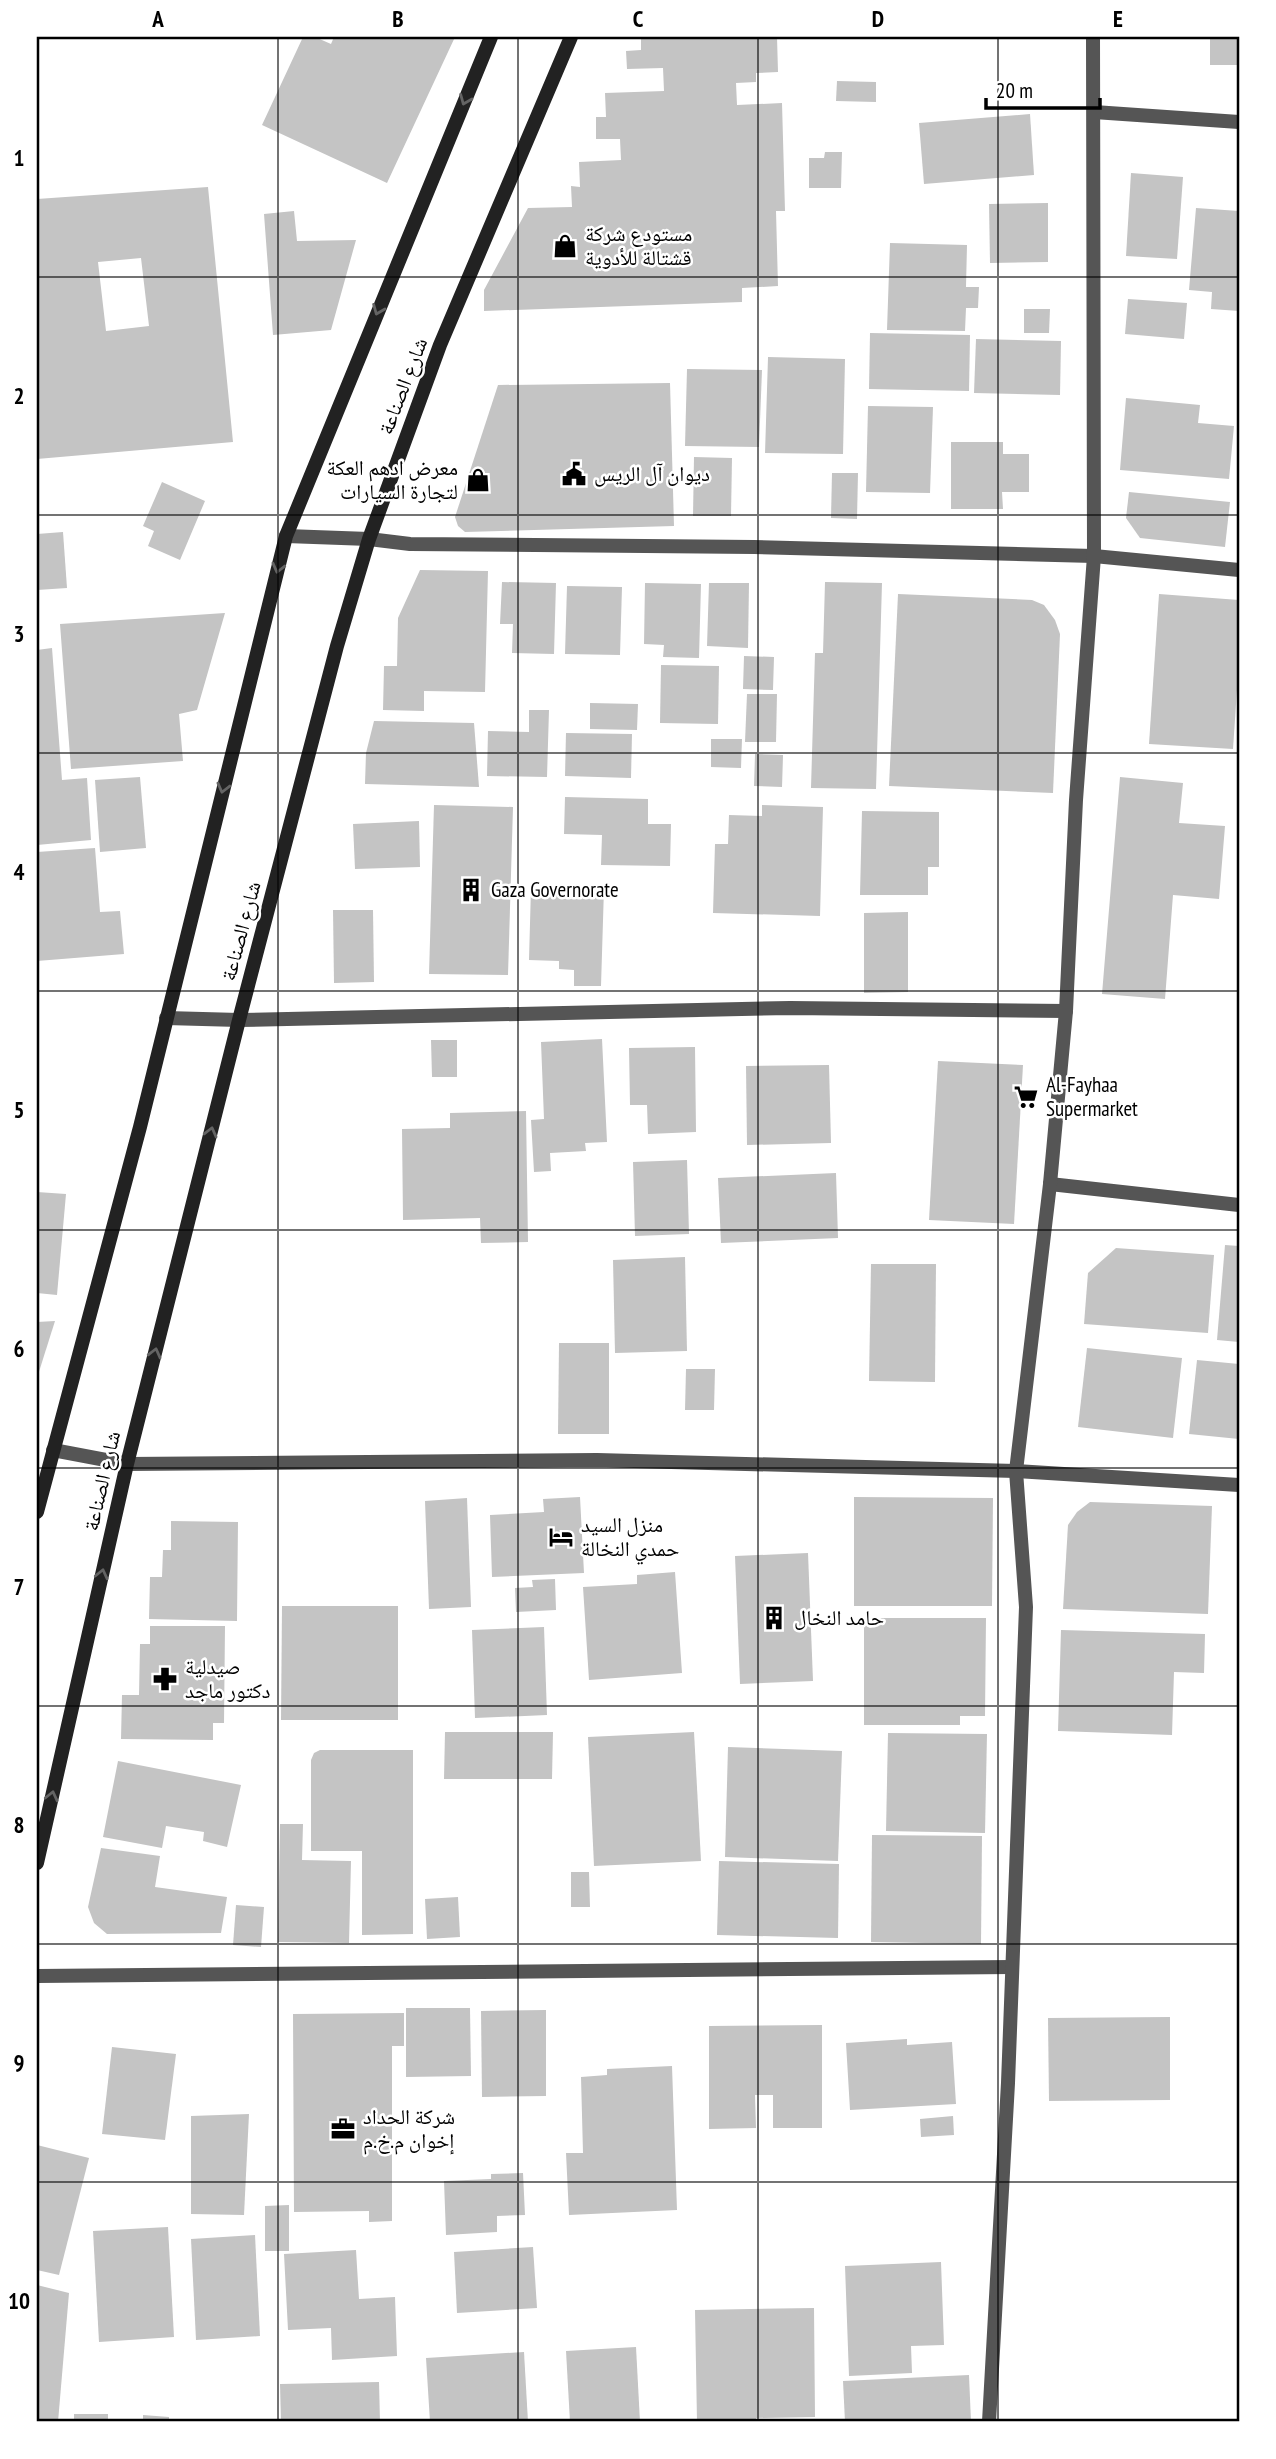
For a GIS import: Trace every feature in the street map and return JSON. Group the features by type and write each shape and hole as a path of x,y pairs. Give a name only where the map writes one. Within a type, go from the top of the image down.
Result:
{"main road":[{"path":"37,1511 136,1140 286,536 491,37"},
{"name":"شارع الصناعة","path":"37,1863 127,1464 337,646 369,539 440,345 571,37"}],"street":[{"path":"989,2422 1008,2083 1026,1607 1016,1471 1050,1184 1066,1011 1076,800 1094,556 1093,37"},
{"path":"1094,112 1239,122"},
{"path":"286,536 369,539 410,544 754,547 1094,556 1239,570"},
{"path":"166,1018 239,1020 790,1008 1066,1011"},
{"path":"1050,1184 1239,1205"},
{"path":"53,1450 127,1464 597,1460 1016,1471 1239,1485"},
{"path":"37,1976 1012,1966"}],"building":[{"path":"303,37 315,37 331,44 334,37 455,37 387,183 262,125"},
{"path":"641,37 777,37 778,72 756,73 756,82 736,83 737,105 782,103 785,211 776,211 778,286 742,288 742,302 484,311 484,290 528,208 572,207 571,186 580,187 579,162 621,160 620,139 596,139 596,117 606,117 605,93 664,91 663,68 627,69 626,51 641,50"},
{"path":"1210,37 1239,37 1239,65 1210,65"},
{"path":"837,81 876,82 876,102 836,101"},
{"path":"1030,114 1034,175 924,184 919,123"},
{"path":"825,152 842,152 841,188 809,188 809,158 824,158"},
{"path":"1131,173 1183,177 1177,259 1126,256"},
{"path":"208,187 233,442 37,459 37,199","holes":["141,258 149,326 106,331 98,262"]},
{"path":"1048,203 1048,262 990,263 989,204"},
{"path":"1196,208 1239,211 1239,311 1211,309 1212,292 1189,290"},
{"path":"294,211 297,241 356,240 331,330 273,335 264,214"},
{"path":"890,243 967,245 966,287 979,287 978,308 966,308 965,331 887,330"},
{"path":"1128,299 1187,303 1184,339 1125,334"},
{"path":"1024,309 1050,309 1049,333 1024,333"},
{"path":"870,333 970,335 969,391 869,389"},
{"path":"976,339 1061,341 1060,395 974,393"},
{"path":"768,357 845,359 843,454 765,453"},
{"path":"687,369 762,370 759,447 685,446"},
{"path":"670,383 674,526 465,532 458,526 455,517 498,385"},
{"path":"1126,398 1200,405 1198,423 1234,426 1229,479 1120,470"},
{"path":"868,406 933,407 930,493 866,492"},
{"path":"951,442 1003,442 1003,454 1029,454 1029,492 1002,492 1003,509 951,509"},
{"path":"694,457 732,458 731,516 693,516"},
{"path":"832,473 858,473 857,519 831,518"},
{"path":"162,482 205,501 180,560 148,546 154,531 143,526"},
{"path":"1129,492 1230,502 1225,547 1140,538 1126,518"},
{"path":"63,532 67,588 37,590 37,534"},
{"path":"420,570 488,571 485,692 424,691 424,711 383,710 384,666 397,666 398,618"},
{"path":"502,582 556,583 554,654 512,653 513,624 500,624"},
{"path":"825,582 882,583 876,789 811,788 815,653 823,653"},
{"path":"645,583 701,584 699,658 663,657 664,645 644,644"},
{"path":"709,583 749,583 748,648 707,646"},
{"path":"567,586 622,587 620,655 565,654"},
{"path":"898,594 1032,600 1044,605 1055,620 1060,634 1053,793 889,786"},
{"path":"1159,594 1239,600 1239,660 1233,749 1149,744"},
{"path":"225,613 197,710 179,714 183,761 71,769 60,624"},
{"path":"52,648 62,780 87,778 91,840 37,845 37,650"},
{"path":"744,656 774,657 773,690 743,689"},
{"path":"661,665 719,666 718,724 660,723"},
{"path":"747,694 777,694 776,742 745,742"},
{"path":"590,703 638,704 637,730 590,729"},
{"path":"529,710 549,710 547,777 487,776 488,731 529,732"},
{"path":"374,721 474,723 479,787 365,784 366,753"},
{"path":"566,733 632,734 631,778 565,776"},
{"path":"711,739 742,739 741,768 711,767"},
{"path":"755,754 783,755 782,787 754,786"},
{"path":"140,777 146,848 100,852 95,780"},
{"path":"1120,777 1183,783 1179,823 1225,826 1219,899 1173,895 1165,999 1102,994"},
{"path":"565,797 648,799 648,824 671,824 670,866 601,865 602,835 564,834"},
{"name":"Gaza Governorate","path":"434,805 513,807 508,975 429,974"},
{"path":"762,805 823,807 820,916 713,913 715,844 728,844 729,815 762,816"},
{"path":"862,811 939,812 939,867 928,867 928,895 860,895"},
{"path":"419,821 420,867 355,869 353,824"},
{"path":"95,848 100,912 120,911 124,954 37,961 37,852"},
{"path":"531,887 604,888 601,986 574,986 574,970 559,969 559,961 529,960"},
{"path":"333,910 373,910 374,982 334,983"},
{"path":"908,912 908,992 864,993 864,913"},
{"path":"602,1039 607,1142 585,1143 586,1151 550,1153 551,1171 534,1172 531,1120 544,1119 541,1042"},
{"path":"431,1040 457,1040 457,1077 432,1077"},
{"path":"695,1047 696,1132 648,1134 647,1105 630,1105 629,1048"},
{"path":"938,1061 1023,1065 1014,1224 929,1220"},
{"path":"829,1065 831,1143 747,1145 746,1066"},
{"path":"526,1111 528,1242 481,1243 480,1218 403,1220 402,1129 450,1128 450,1113"},
{"path":"687,1160 689,1234 635,1236 633,1162"},
{"path":"836,1173 838,1238 721,1243 718,1178"},
{"path":"37,1192 66,1194 57,1295 37,1293"},
{"path":"1225,1245 1239,1246 1239,1342 1217,1340"},
{"path":"1116,1248 1214,1255 1208,1333 1084,1324 1088,1273"},
{"path":"685,1257 687,1351 615,1353 613,1260"},
{"path":"871,1264 936,1264 935,1382 869,1381"},
{"path":"55,1321 37,1378 37,1322"},
{"path":"559,1343 609,1343 609,1434 558,1434"},
{"path":"1087,1348 1182,1358 1173,1438 1078,1427"},
{"path":"1197,1360 1239,1364 1239,1439 1189,1434"},
{"path":"686,1369 715,1369 714,1410 685,1410"},
{"path":"580,1497 584,1573 492,1577 490,1515 544,1512 543,1499"},
{"path":"854,1497 993,1498 992,1606 854,1606"},
{"path":"467,1498 471,1607 429,1609 425,1501"},
{"path":"1090,1502 1212,1506 1208,1614 1063,1609 1068,1525 1077,1512"},
{"path":"171,1521 238,1522 237,1621 149,1619 150,1577 162,1577 163,1550 171,1550"},
{"name":"حامد النخال","path":"808,1553 813,1681 740,1684 735,1556"},
{"path":"675,1572 682,1673 589,1680 583,1587 637,1584 637,1575"},
{"path":"555,1579 556,1610 516,1612 515,1588 533,1587 532,1580"},
{"path":"282,1606 398,1606 398,1720 281,1720"},
{"path":"864,1618 986,1618 985,1716 960,1716 960,1725 864,1725"},
{"path":"150,1626 225,1626 224,1723 213,1723 213,1740 121,1739 122,1695 139,1695 140,1644 150,1644"},
{"path":"544,1627 547,1715 475,1718 472,1630"},
{"path":"1061,1630 1205,1634 1204,1673 1174,1672 1172,1735 1058,1731"},
{"path":"445,1732 553,1732 552,1779 444,1779"},
{"path":"694,1732 701,1861 594,1866 588,1737"},
{"path":"888,1733 987,1734 985,1833 886,1831"},
{"path":"728,1747 842,1751 838,1861 725,1857"},
{"path":"320,1750 413,1750 413,1934 362,1935 362,1851 311,1851 311,1760 314,1753"},
{"path":"118,1761 241,1785 227,1847 203,1841 204,1832 166,1826 162,1848 103,1837"},
{"path":"280,1824 303,1824 302,1860 351,1861 349,1943 278,1942"},
{"path":"872,1835 982,1836 981,1944 871,1942"},
{"path":"101,1848 160,1856 155,1887 227,1897 221,1933 107,1934 94,1923 88,1907"},
{"path":"719,1861 839,1864 838,1938 717,1935"},
{"path":"571,1872 589,1872 590,1907 571,1907"},
{"path":"458,1897 460,1937 427,1939 425,1899"},
{"path":"236,1905 264,1907 261,1947 233,1945"},
{"path":"406,2008 470,2008 471,2076 406,2077"},
{"path":"546,2010 546,2096 482,2097 481,2011"},
{"name":"شركة الحداد إخوان م.خ.م","path":"404,2013 404,2046 392,2046 392,2221 369,2222 369,2211 294,2212 293,2014"},
{"path":"1170,2017 1170,2100 1049,2101 1048,2018"},
{"path":"822,2025 822,2128 773,2128 773,2095 755,2095 756,2128 709,2129 709,2026"},
{"path":"907,2039 907,2045 952,2042 956,2104 850,2110 846,2043"},
{"path":"112,2047 176,2054 165,2140 102,2134"},
{"path":"672,2066 677,2210 569,2215 566,2153 583,2153 581,2077 607,2075 607,2069"},
{"path":"249,2114 244,2215 191,2214 191,2116"},
{"path":"953,2116 954,2135 921,2137 920,2119"},
{"path":"37,2145 89,2158 59,2275 37,2270"},
{"path":"523,2173 525,2215 497,2216 497,2232 446,2235 444,2181 491,2179 491,2174"},
{"path":"289,2205 289,2251 265,2251 265,2206"},
{"path":"168,2227 174,2337 99,2342 93,2231"},
{"path":"255,2235 260,2336 196,2340 191,2239"},
{"path":"533,2247 537,2308 457,2313 454,2252"},
{"path":"356,2250 359,2299 395,2297 397,2356 332,2360 331,2328 288,2330 284,2254"},
{"path":"941,2262 944,2345 911,2346 912,2373 849,2376 845,2266"},
{"path":"37,2285 69,2293 58,2422 37,2422"},
{"path":"814,2308 815,2417 756,2418 756,2422 697,2422 695,2310"},
{"path":"636,2347 640,2422 570,2422 566,2351"},
{"path":"524,2352 528,2422 430,2422 426,2358"},
{"path":"969,2375 971,2422 845,2422 843,2381"},
{"path":"379,2382 380,2422 281,2422 280,2384"},
{"path":"74,2414 108,2414 108,2422 74,2422"},
{"path":"143,2415 169,2417 169,2422 143,2422"}],"place":[{"name":"مستودع شركة قشتالة للأدوية","path":"565,246"},
{"name":"ديوان آل الريس","path":"574,474"},
{"name":"معرض ادهم العكة لتجارة السيارات","path":"478,480"},
{"name":"Gaza Governorate","path":"471,890"},
{"name":"Al-Fayhaa Supermarket","path":"1026,1097"},
{"name":"منزل السيد حمدي النخالة","path":"561,1537"},
{"name":"حامد النخال","path":"774,1618"},
{"name":"صيدلية دكتور ماجد","path":"165,1679"},
{"name":"شركة الحداد إخوان م.خ.م","path":"343,2129"}]}
